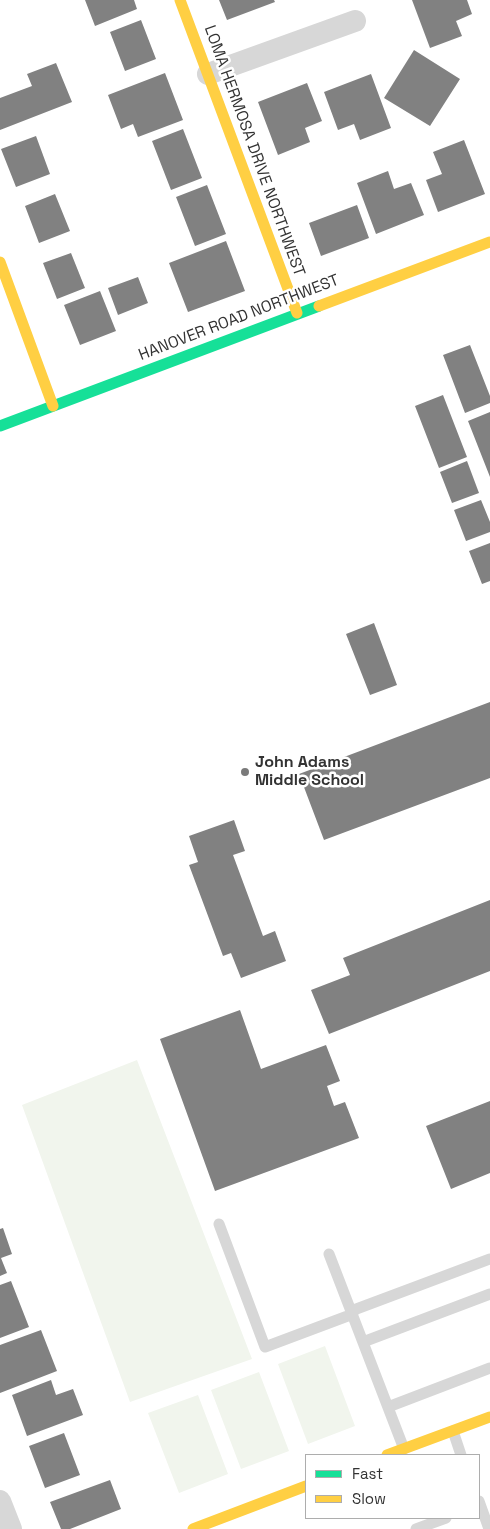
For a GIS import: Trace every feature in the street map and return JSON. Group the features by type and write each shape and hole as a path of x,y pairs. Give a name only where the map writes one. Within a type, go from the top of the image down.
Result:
{"street":[{"name":"LOMA HERMOSA DRIVE NORTHWEST","path":"180,0 297,313"},
{"path":"208,74 355,21"},
{"name":"HANOVER ROAD NORTHWEST","path":"0,426 490,242"},
{"path":"0,262 53,406"},
{"path":"390,1454 490,1417"},
{"path":"193,1529 209,1526 305,1486"},
{"path":"0,1501 11,1529"}],"lane":[{"path":"219,1224 265,1347 490,1259"},
{"path":"329,1254 404,1449"},
{"path":"363,1342 490,1294"},
{"path":"388,1407 490,1368"},
{"path":"452,1431 462,1454"},
{"path":"480,1506 489,1529"},
{"path":"416,1529 443,1519"}],"shaded area":[{"path":"137,1060 252,1359 130,1402 22,1105"},
{"path":"325,1346 355,1426 308,1444 278,1364"},
{"path":"259,1372 289,1451 241,1469 211,1390"},
{"path":"198,1395 228,1474 179,1493 148,1413"}],"building":[{"path":"85,0 134,0 137,9 95,26"},
{"path":"219,0 274,0 275,2 227,20"},
{"path":"412,0 467,0 472,14 456,21 462,36 430,48"},
{"path":"141,20 156,59 125,71 110,32"},
{"path":"414,50 460,79 430,126 384,98"},
{"path":"56,63 72,102 0,130 0,98 32,86 27,74"},
{"path":"165,73 183,120 138,137 133,124 121,129 108,95"},
{"path":"371,74 391,128 360,140 354,124 338,130 324,92"},
{"path":"307,83 322,121 305,128 310,142 278,155 258,102"},
{"path":"183,129 202,178 171,190 152,141"},
{"path":"36,136 50,174 16,187 1,149"},
{"path":"464,140 485,194 438,212 426,180 442,174 433,152"},
{"path":"388,171 394,189 411,183 424,215 376,234 357,183"},
{"path":"207,185 226,234 195,246 176,197"},
{"path":"55,194 70,231 39,243 25,206"},
{"path":"357,205 369,238 321,256 309,223"},
{"path":"226,241 245,291 188,312 169,263"},
{"path":"71,253 85,288 57,299 43,263"},
{"path":"138,277 148,303 118,315 108,288"},
{"path":"100,291 116,331 80,345 64,305"},
{"path":"470,345 490,396 490,403 465,413 443,355"},
{"path":"443,395 467,457 439,468 415,406"},
{"path":"490,412 490,477 468,421"},
{"path":"467,461 479,493 452,503 440,472"},
{"path":"481,500 490,522 490,532 466,541 454,510"},
{"path":"490,543 490,581 482,584 469,551"},
{"path":"374,623 397,685 370,695 346,634"},
{"path":"490,702 490,778 324,840 299,774"},
{"path":"234,820 245,851 233,855 263,936 275,931 286,961 241,978 231,953 223,956 189,865 198,862 189,836"},
{"path":"490,900 490,971 329,1034 311,990 350,975 343,958"},
{"path":"240,1010 261,1069 326,1045 340,1081 327,1086 334,1106 345,1102 359,1138 215,1191 160,1039"},
{"path":"490,1101 490,1173 451,1189 426,1126"},
{"path":"3,1228 12,1254 1,1258 7,1273 0,1276 0,1229"},
{"path":"11,1281 29,1327 0,1338 0,1285"},
{"path":"41,1330 57,1371 0,1393 0,1345"},
{"path":"51,1380 56,1395 73,1389 83,1415 27,1436 12,1395"},
{"path":"64,1433 80,1475 45,1488 29,1446"},
{"path":"110,1480 121,1509 70,1529 61,1529 50,1502"}],"traffic: fast":[{"path":"0,426 319,306"}],"traffic: slow":[{"path":"180,0 297,313"},
{"path":"319,306 490,242"},
{"path":"0,262 53,406"},
{"path":"390,1454 490,1417"},
{"path":"193,1529 305,1486"}],"place":[{"name":"John Adams Middle School","path":"245,772"}]}
